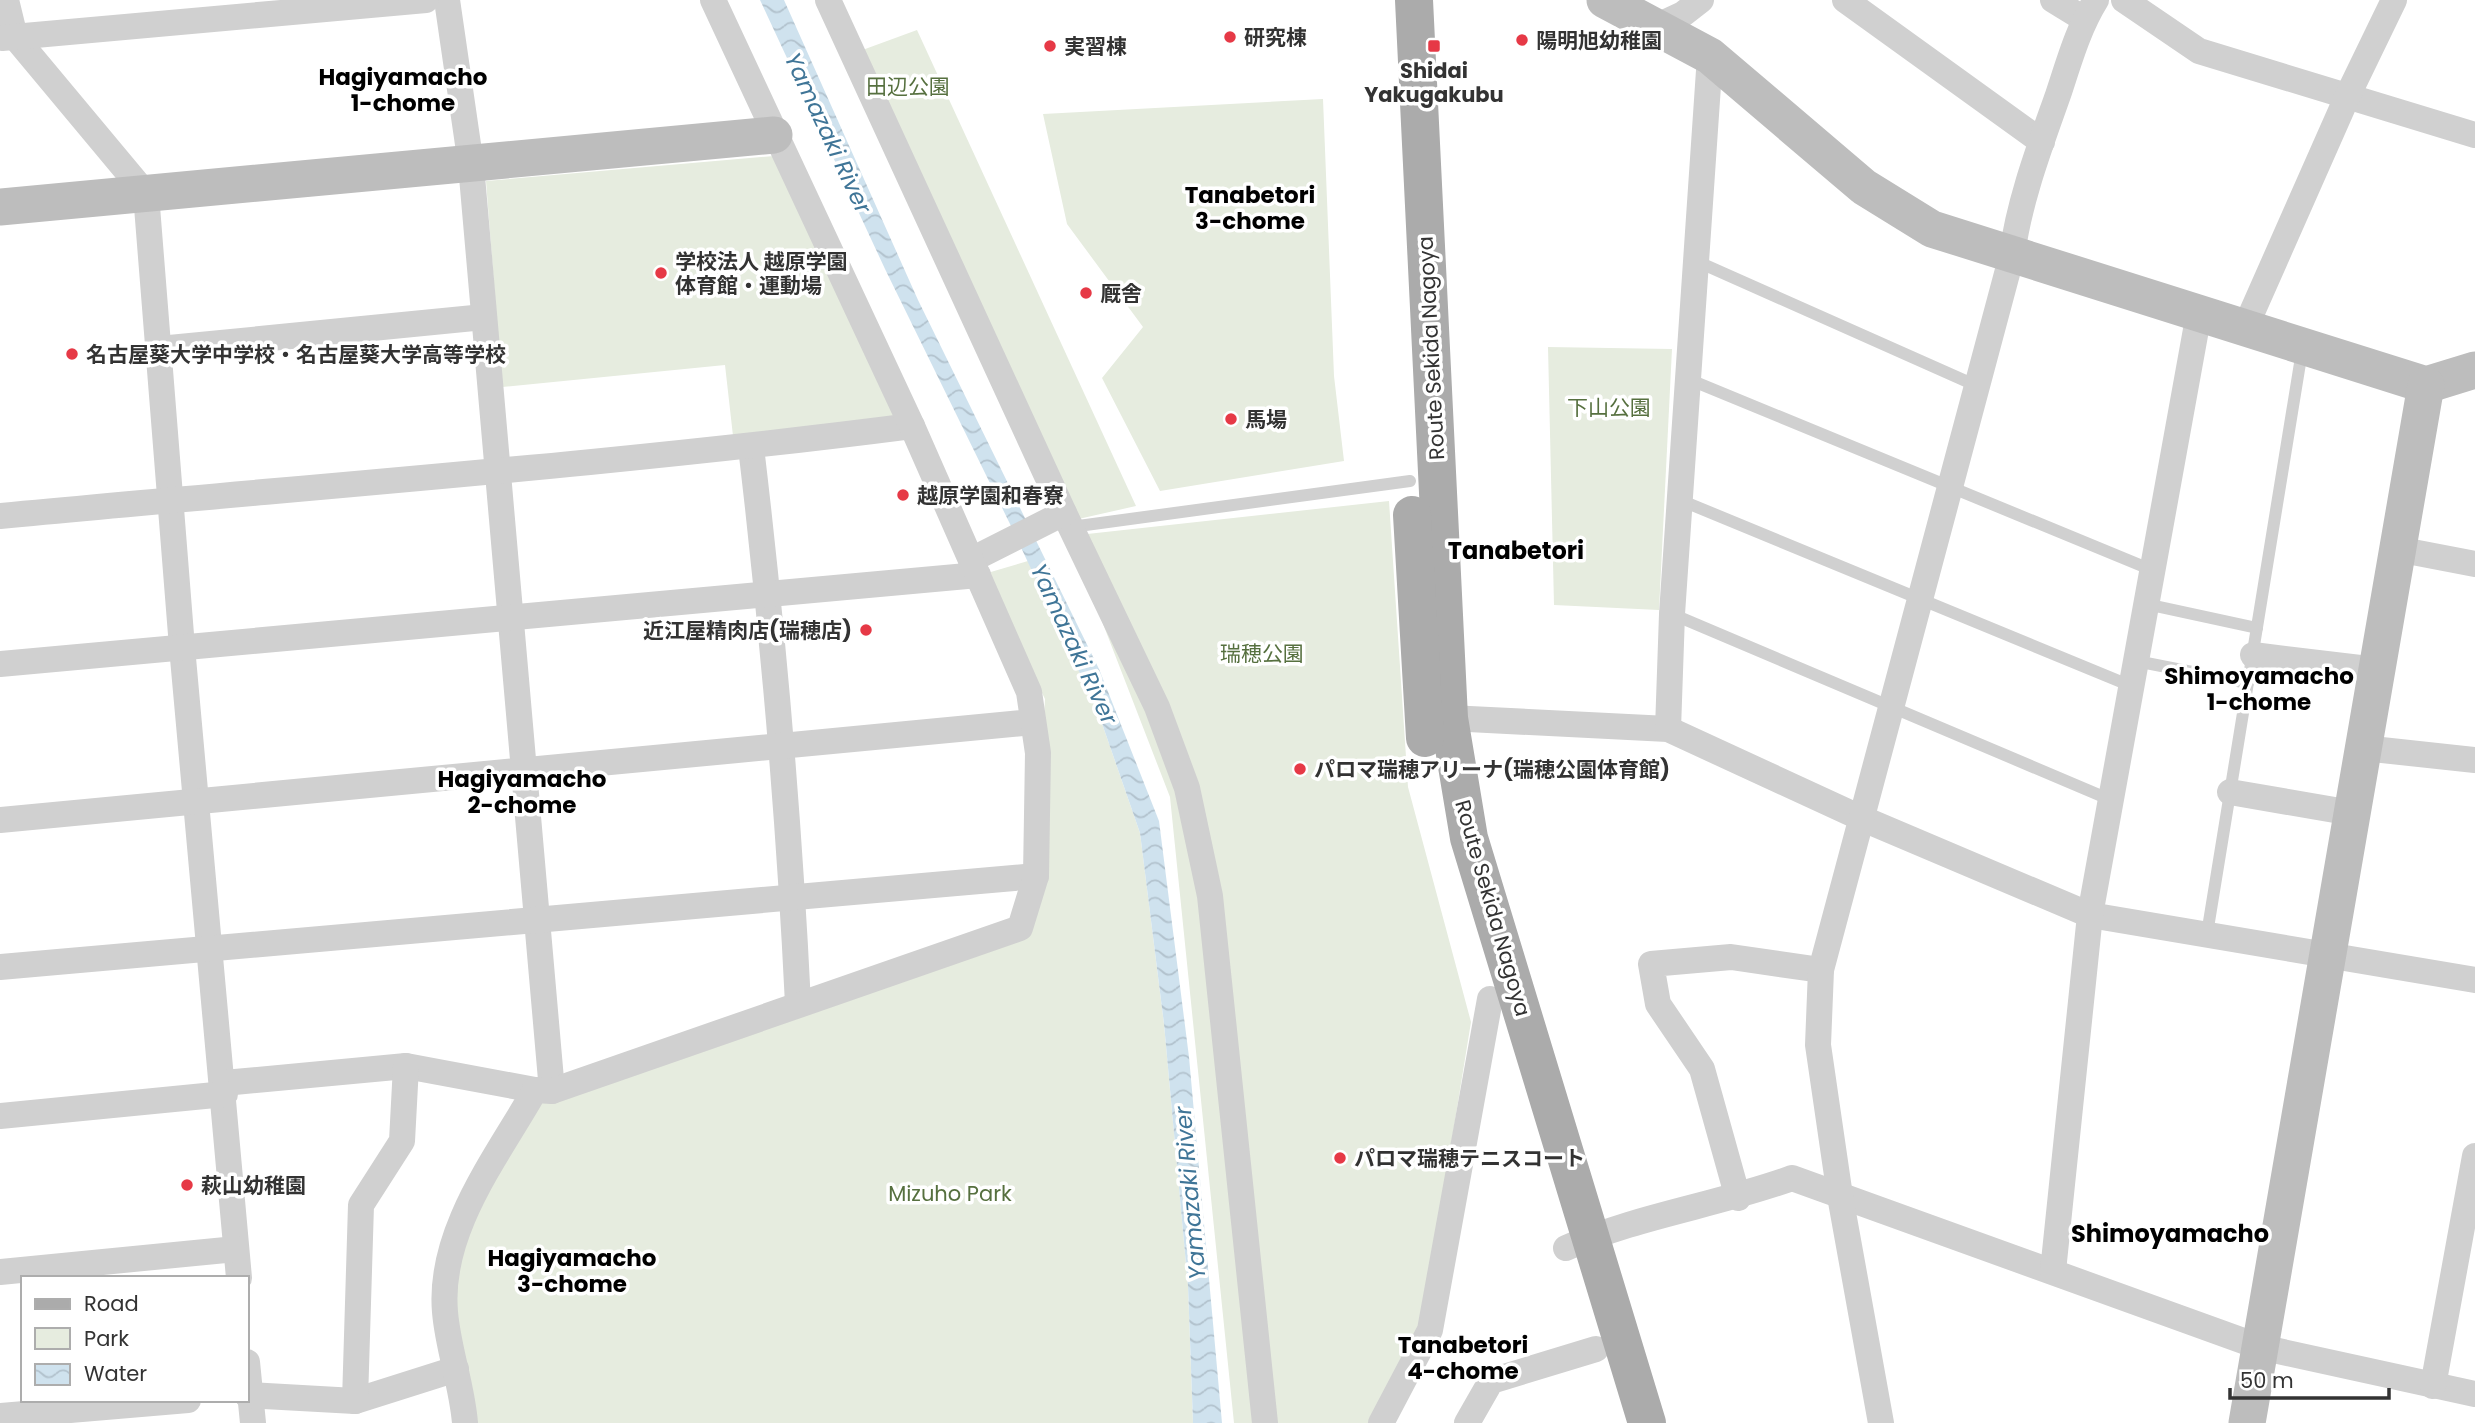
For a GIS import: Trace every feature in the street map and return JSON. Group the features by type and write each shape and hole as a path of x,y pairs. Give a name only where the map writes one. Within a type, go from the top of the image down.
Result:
{"main road":[{"name":"Route Sekida Nagoya","path":"1390,0 1420,679 1428,760 1442,838 1490,999 1647,1423"},
{"name":"Route Sekida Nagoya","path":"1414,0 1449,718 1469,838 1578,1242 1596,1349 1619,1423"}],"street":[{"path":"6,0 8,37 146,194 182,647 239,1276"},
{"path":"8,37 426,0"},
{"path":"447,0 471,165 537,920 544,1091 459,1225 446,1279 445,1311 465,1423"},
{"path":"0,1116 406,1066 544,1091 1020,928 1036,876 1038,753 1029,692 978,563 774,135 713,0"},
{"path":"828,0 1062,519 1157,707 1187,788 1210,896 1265,1423"},
{"path":"1629,10 1684,14 1701,0"},
{"path":"1845,0 2042,142"},
{"path":"1881,1423 1840,1196 1818,1045 1821,970 1978,386 2015,235 2042,142 2090,9 2053,0"},
{"path":"2124,0 2199,51 2475,135"},
{"path":"2245,328 2348,95 2394,0"},
{"path":"1629,10 1710,56 1864,187 1932,229 2426,385 2475,370"},
{"path":"1668,729 1672,614 1710,56"},
{"path":"0,208 774,135"},
{"path":"2053,1272 2090,915 2199,313"},
{"path":"159,349 484,317"},
{"path":"2247,1423 2426,385"},
{"path":"0,516 498,472 751,447 912,426"},
{"path":"751,447 768,593 793,897 798,1004"},
{"path":"0,664 768,593 978,563 1062,519"},
{"path":"2397,550 2475,564"},
{"path":"2253,655 2377,670"},
{"path":"1449,718 1668,729 1861,818 2090,915 2475,980"},
{"path":"0,820 1033,722"},
{"path":"2363,748 2475,760"},
{"path":"2230,792 2352,813"},
{"path":"0,967 1036,876"},
{"path":"1738,1198 1702,1069 1658,1004 1651,964 1731,957 1821,970"},
{"path":"1381,1423 1430,1330 1490,999"},
{"path":"355,1401 361,1205 402,1141 406,1066"},
{"path":"2433,1386 2475,1156"},
{"path":"1578,1242 1738,1198 1792,1178 2260,1347 2475,1394"},
{"path":"0,1272 236,1249"},
{"path":"1467,1423 1491,1381 1596,1349"},
{"path":"253,1423 248,1395 355,1401 457,1369"},
{"path":"0,1416 164,1402"}],"lane":[{"path":"1696,261 1978,386"},
{"path":"2207,934 2303,347"},
{"path":"1688,379 2152,570"},
{"path":"1062,519 1410,481"},
{"path":"1680,500 1920,598 2134,673 2248,682"},
{"path":"2146,604 2257,628"},
{"path":"1672,614 2111,800"}],"green space":[{"name":"田辺公園","path":"917,30 1136,506 1074,520 857,52"},
{"path":"1323,99 1334,376 1344,461 1160,491 1102,378 1143,327 1067,224 1043,114"},
{"name":"学校法人 越原学園 体育館・運動場","path":"774,156 898,422 733,436 725,365 502,387 486,181"},
{"name":"下山公園","path":"1548,347 1672,349 1659,610 1554,605"},
{"name":"瑞穂公園","path":"1389,501 1408,787 1471,1022 1421,1330 1373,1423 1234,1423 1170,797 1069,536"},
{"name":"Mizuho Park","path":"1028,561 1098,712 1140,833 1164,1024 1188,1286 1193,1423 465,1423 446,1279 535,1090 1020,928 1036,876 1045,699 984,574"}],"water":[{"name":"Yamazaki River","path":"760,0 784,0 918,300 1099,669 1159,821 1189,1057 1222,1423 1193,1423 1188,1286 1164,1024 1140,833 1098,712 1010,524 885,269"}],"place":[{"name":"研究棟","path":"1230,37"},
{"name":"陽明旭幼稚園","path":"1522,40"},
{"name":"実習棟","path":"1050,46"},
{"name":"Shidai Yakugakubu","path":"1434,46"},
{"name":"学校法人 越原学園 体育館・運動場","path":"661,273"},
{"name":"厩舎","path":"1086,293"},
{"name":"名古屋葵大学中学校・名古屋葵大学高等学校","path":"72,354"},
{"name":"馬場","path":"1231,419"},
{"name":"越原学園和春寮","path":"903,495"},
{"name":"近江屋精肉店(瑞穂店)","path":"866,630"},
{"name":"パロマ瑞穂アリーナ(瑞穂公園体育館)","path":"1300,769"},
{"name":"パロマ瑞穂テニスコート","path":"1340,1158"},
{"name":"萩山幼稚園","path":"187,1185"}],"district":[{"name":"Hagiyamacho 1-chome","path":"403,90"},
{"name":"Tanabetori 3-chome","path":"1250,208"},
{"name":"Tanabetori","path":"1516,550"},
{"name":"Shimoyamacho 1-chome","path":"2259,689"},
{"name":"Hagiyamacho 2-chome","path":"522,792"},
{"name":"Shimoyamacho","path":"2170,1233"},
{"name":"Hagiyamacho 3-chome","path":"572,1271"},
{"name":"Tanabetori 4-chome","path":"1463,1358"}]}
